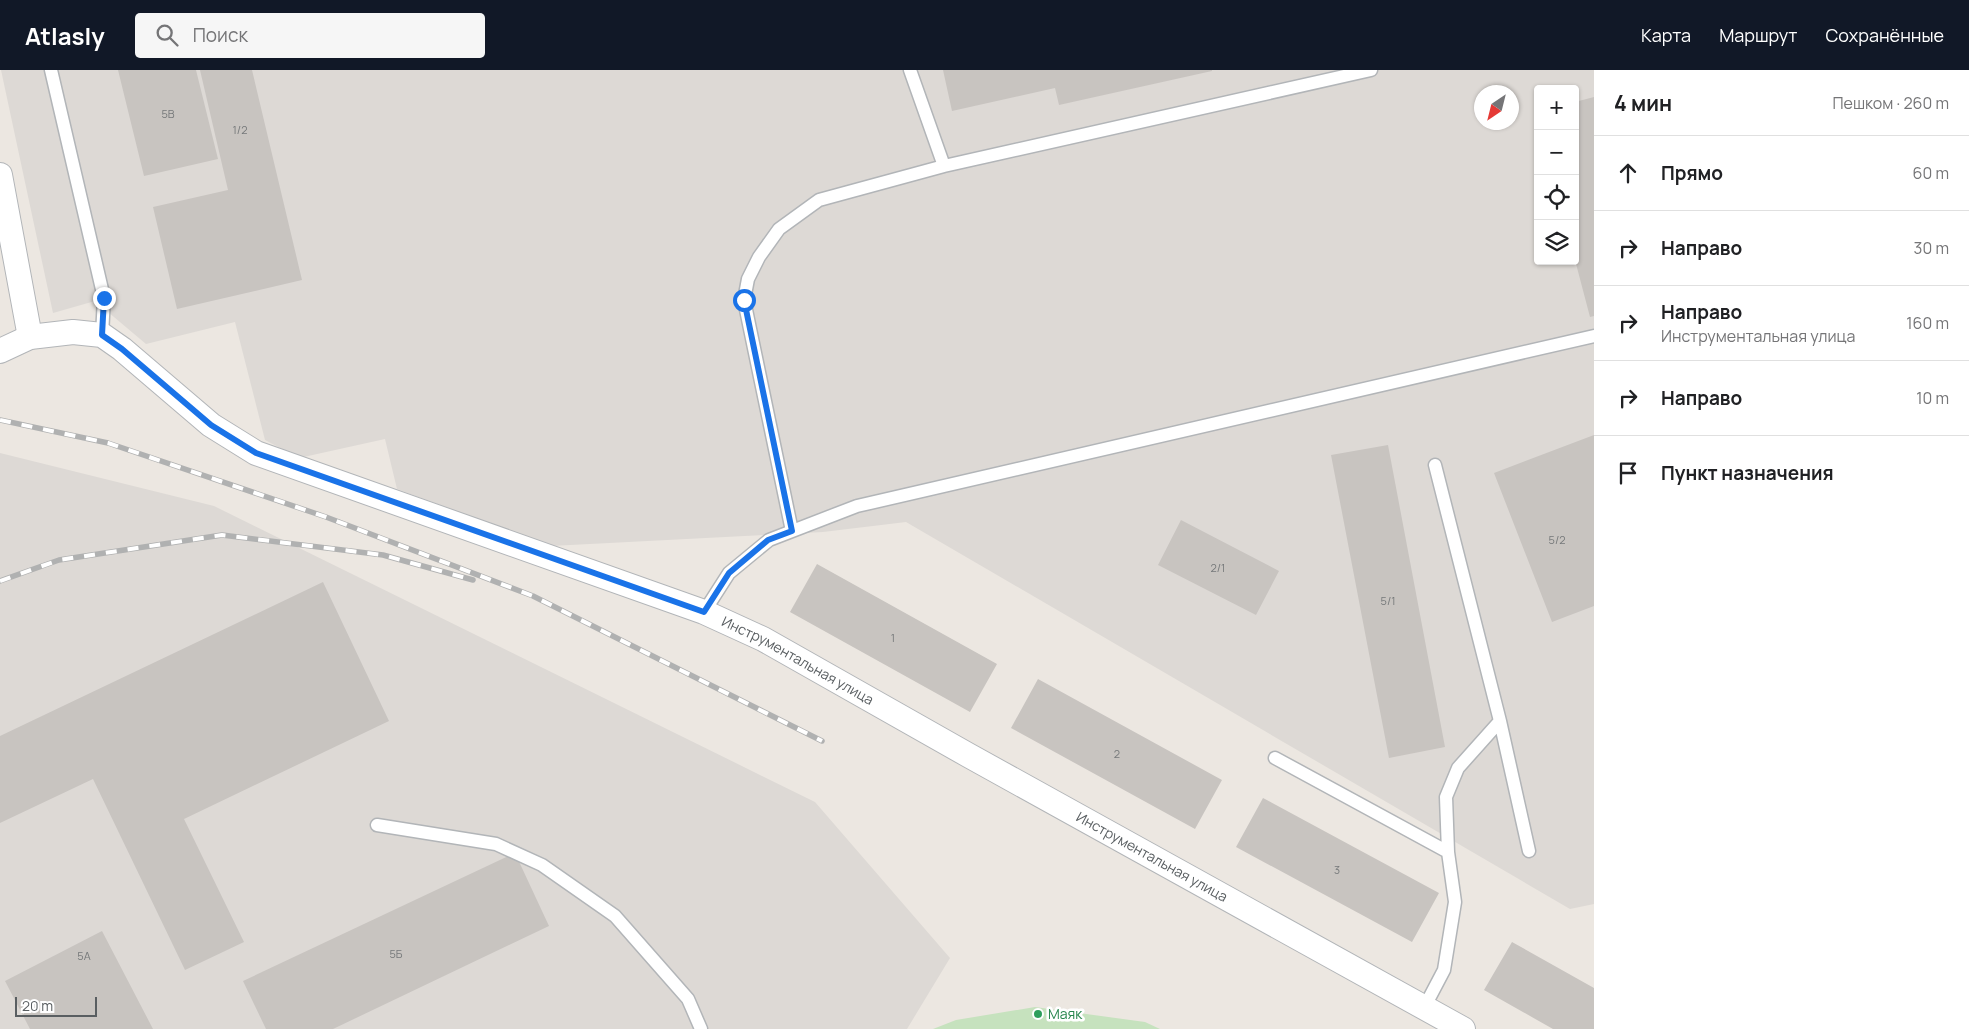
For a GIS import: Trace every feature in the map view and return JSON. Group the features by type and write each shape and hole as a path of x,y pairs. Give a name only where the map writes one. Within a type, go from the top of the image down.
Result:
{"street":[{"path":"0,175 30,337"},
{"name":"Инструментальная улица","path":"0,350 30,337 73,332 102,335 122,349 211,425 256,453 704,612 763,639 968,755 1463,1029"}],"lane":[{"path":"51,70 104,298 102,335"},
{"path":"910,70 944,166"},
{"path":"792,531 744,300 748,279 779,229 819,200 944,166 1371,70"},
{"path":"704,612 729,573 768,540 857,506 1594,336"},
{"path":"1435,465 1500,721 1529,851"},
{"path":"1424,1008 1444,970 1454,902 1448,852 1446,797 1458,768 1500,721"},
{"path":"1275,758 1448,852"},
{"path":"376,825 496,844 542,865 615,916 688,999 701,1029"}],"shaded area":[{"path":"1,70 1594,70 1594,904 1570,909 906,522 823,532 551,546 397,489 385,439 299,458 265,440 235,322 146,344 95,301 53,313"},
{"path":"0,453 214,506 815,802 950,958 907,1029 0,1029"}],"green space":[{"name":"Маяк","path":"1035,1007 1145,1022 1160,1029 933,1029 956,1020"}],"building":[{"path":"118,70 196,70 218,159 144,176"},
{"path":"200,70 252,70 302,280 177,309 153,207 228,190"},
{"path":"943,70 1212,71 1059,105 1055,88 952,111"},
{"path":"1594,97 1594,316 1590,317 1576,265 1579,265 1579,101"},
{"path":"1594,435 1594,606 1552,622 1494,473"},
{"path":"1388,445 1445,747 1389,758 1331,455"},
{"path":"1181,520 1279,571 1256,615 1158,565"},
{"path":"817,564 997,664 970,712 790,612"},
{"path":"323,582 389,721 184,819 244,942 185,970 93,779 0,823 0,736"},
{"path":"1038,679 1222,780 1195,829 1011,728"},
{"path":"1263,798 1439,893 1412,942 1236,847"},
{"path":"515,853 549,926 333,1029 266,1029 243,981"},
{"path":"102,931 153,1029 30,1029 5,981"},
{"path":"1512,942 1594,988 1594,1029 1553,1029 1484,990"}],"railway":[{"path":"0,420 108,443 326,517 533,596 822,741"},
{"path":"0,581 59,560 222,535 383,555 473,580"}],"place":[{"name":"Маяк","path":"1038,1014"}],"route":[{"path":"104,298 102,335 122,349 211,425 256,453 704,612 729,573 768,540 792,531 744,300"}]}
